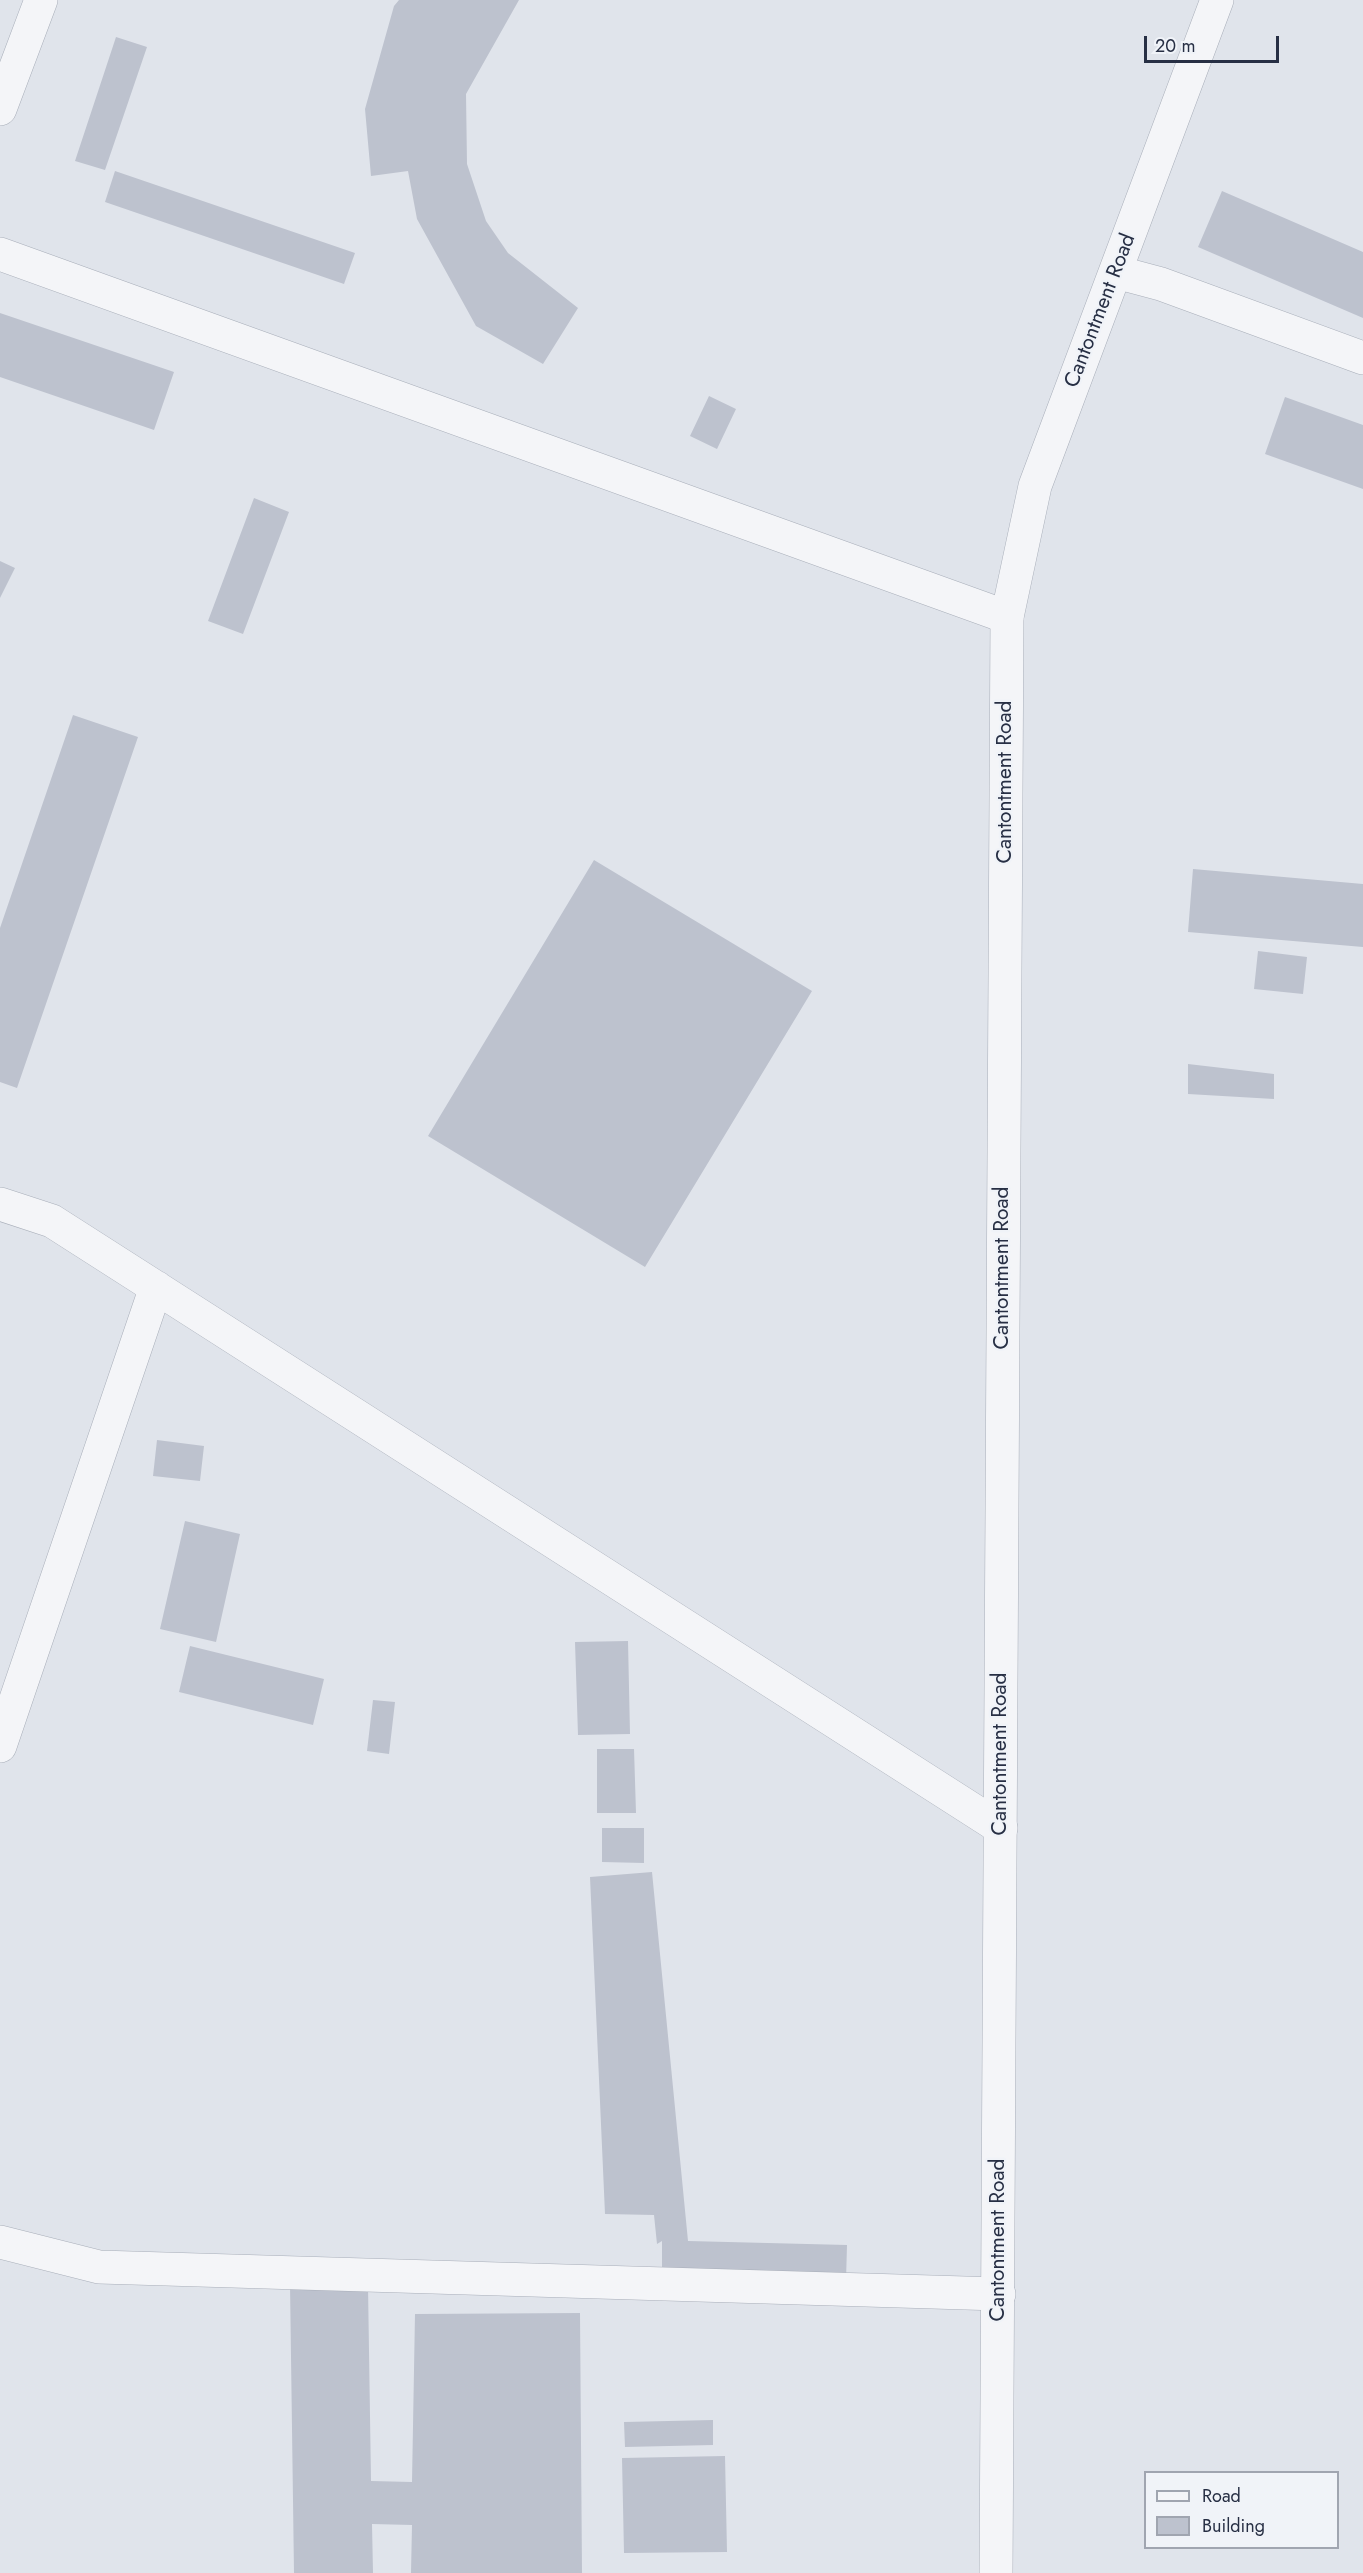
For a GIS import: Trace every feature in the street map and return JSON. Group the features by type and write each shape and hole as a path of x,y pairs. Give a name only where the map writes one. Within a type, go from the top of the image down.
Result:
{"street":[{"path":"0,109 41,0"},
{"name":"Cantontment Road","path":"996,2573 1007,617 1035,486 1217,0"},
{"path":"0,254 1007,617"},
{"path":"1116,272 1161,284 1363,358"},
{"path":"0,1204 52,1221 1001,1828"},
{"path":"0,1746 156,1287"},
{"path":"0,2242 99,2267 999,2294"}],"building":[{"path":"399,0 519,0 466,94 467,164 486,221 508,253 578,308 543,364 476,326 417,219 408,171 371,176 365,109 394,6"},
{"path":"116,37 147,47 105,170 75,161"},
{"path":"115,171 355,253 344,284 105,202"},
{"path":"1222,191 1363,252 1363,318 1198,247"},
{"path":"0,313 174,372 154,430 0,377"},
{"path":"709,396 736,409 717,449 690,436"},
{"path":"1285,397 1363,425 1363,489 1265,454"},
{"path":"254,498 289,512 243,634 208,621"},
{"path":"0,561 15,568 0,598"},
{"path":"73,715 138,737 17,1088 0,1082 0,928"},
{"path":"594,860 812,991 645,1267 428,1136"},
{"path":"1193,869 1363,884 1363,947 1188,932"},
{"path":"1258,951 1307,957 1303,994 1254,989"},
{"path":"1188,1064 1274,1074 1274,1099 1188,1094"},
{"path":"157,1440 204,1446 200,1481 153,1476"},
{"path":"185,1521 240,1534 216,1642 160,1629"},
{"path":"628,1641 630,1734 578,1735 575,1642"},
{"path":"190,1646 324,1679 313,1725 179,1692"},
{"path":"373,1700 395,1702 389,1754 367,1751"},
{"path":"597,1749 634,1749 636,1813 597,1813"},
{"path":"602,1828 644,1828 644,1863 602,1862"},
{"path":"652,1872 688,2241 847,2245 846,2281 662,2277 662,2241 657,2244 654,2215 605,2214 590,1877"},
{"path":"290,2284 368,2286 371,2481 412,2482 415,2314 580,2313 582,2573 411,2573 412,2525 372,2524 373,2573 294,2573"},
{"path":"713,2420 713,2445 625,2447 624,2422"},
{"path":"725,2456 727,2552 624,2553 622,2458"}]}
